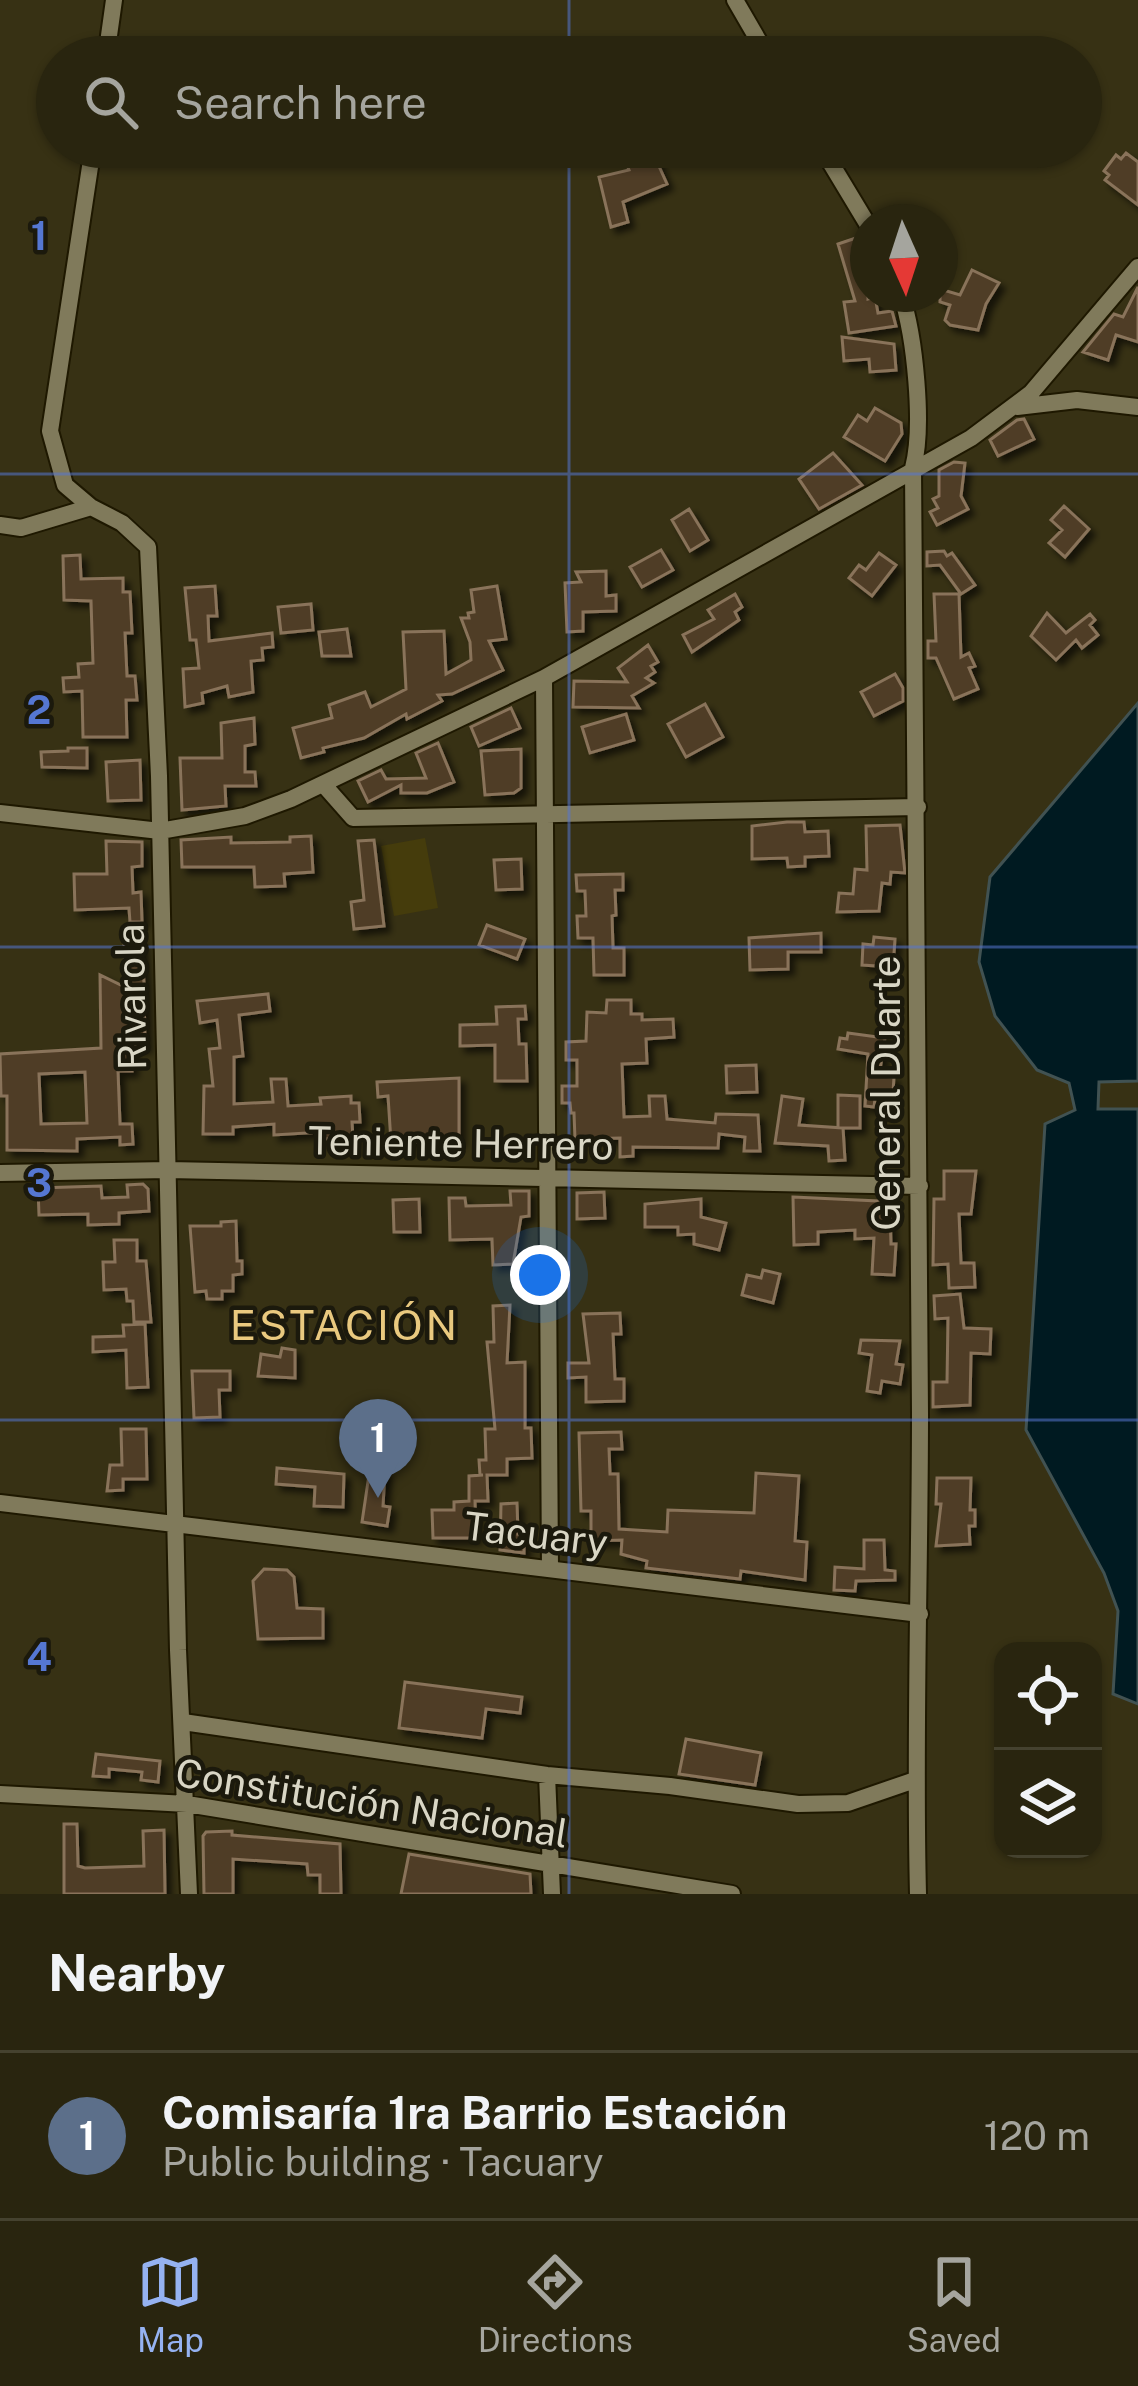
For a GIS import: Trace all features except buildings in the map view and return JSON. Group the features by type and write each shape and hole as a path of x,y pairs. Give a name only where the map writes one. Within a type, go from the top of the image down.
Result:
{"street":[{"path":"109,36 113,0"},
{"path":"735,0 756,36"},
{"name":"Rivarola","path":"90,168 50,430 65,485 122,523 148,547 189,1894"},
{"path":"834,168 855,204"},
{"path":"0,813 160,831 244,816 323,784 544,678 971,438 1016,406 1138,267"},
{"name":"General Duarte","path":"905,312 920,443 913,468 920,1186 918,1894"},
{"path":"1016,406 1077,400 1138,406"},
{"path":"0,525 21,528 92,507"},
{"path":"544,678 550,1569"},
{"path":"323,784 353,818 917,807"},
{"name":"Teniente Herrero","path":"0,1173 168,1170 920,1186"},
{"name":"Tacuary","path":"0,1503 920,1614"},
{"path":"183,1722 547,1775 798,1804 848,1803 915,1780"},
{"path":"547,1775 552,1894"},
{"name":"Constitución Nacional","path":"0,1794 187,1804 732,1894"}],"shaded area":[{"path":"425,838 438,908 394,916 381,846"}],"water":[{"path":"1138,703 1138,1081 1099,1082 1098,1109 1138,1109 1138,1704 1113,1694 1118,1611 1104,1573 1026,1430 1045,1124 1075,1110 1069,1083 1037,1070 995,1016 979,962 990,877"}],"place":[{"name":"Comisaría 1ra Barrio Estación","path":"378,1498"}],"district":[{"name":"ESTACIÓN","path":"345,1324"}]}
